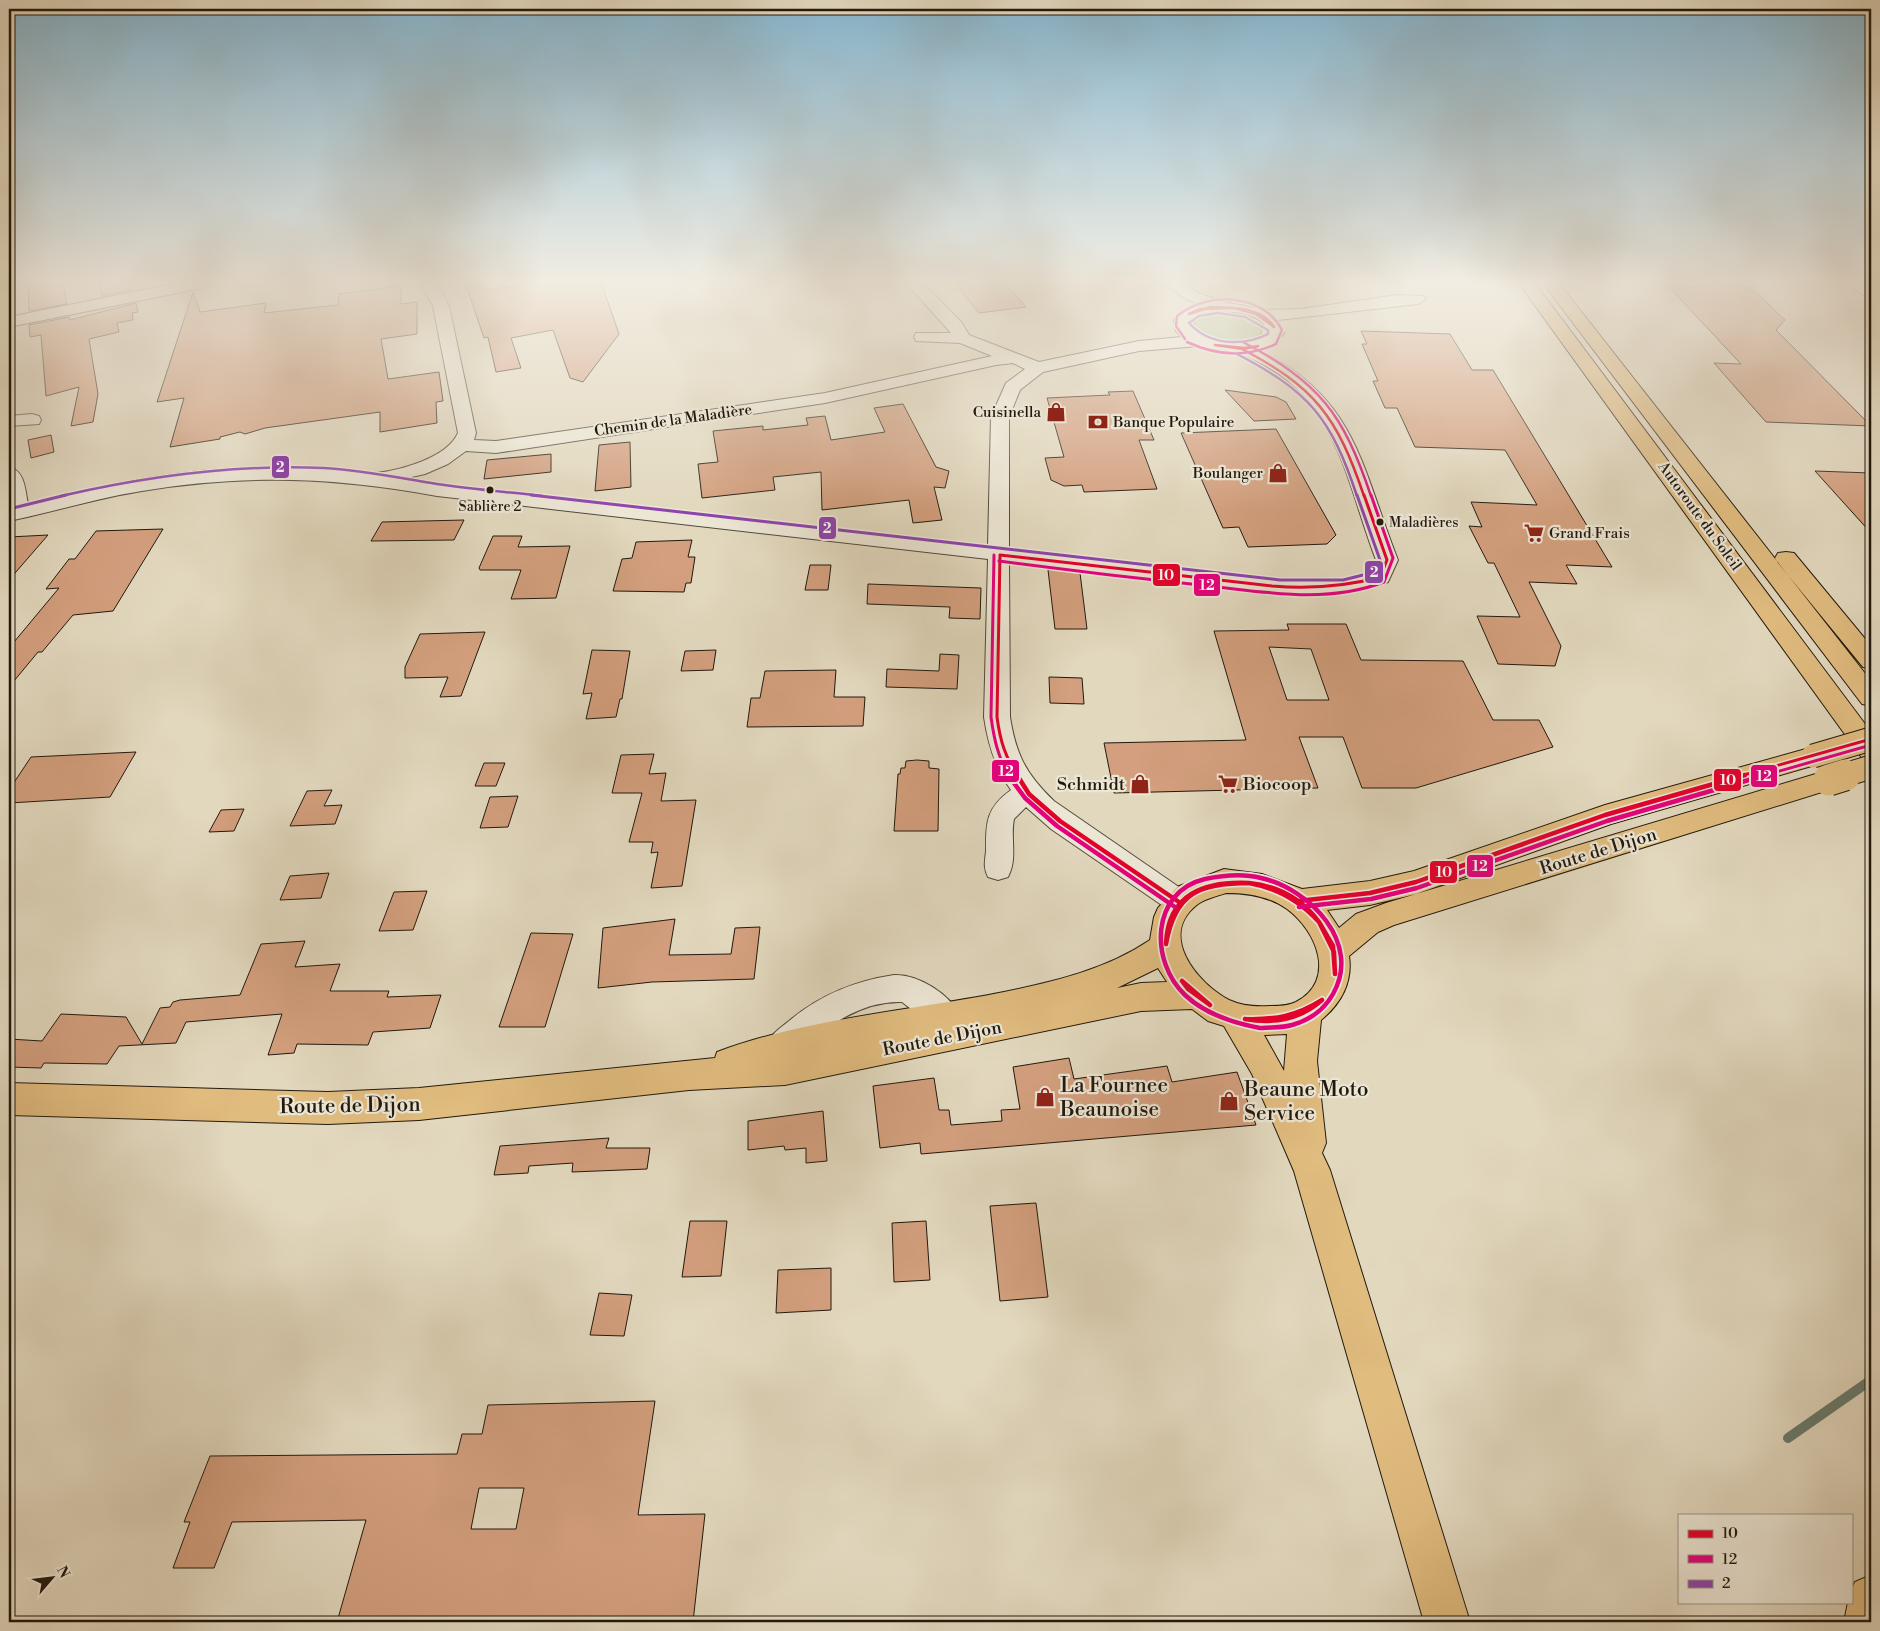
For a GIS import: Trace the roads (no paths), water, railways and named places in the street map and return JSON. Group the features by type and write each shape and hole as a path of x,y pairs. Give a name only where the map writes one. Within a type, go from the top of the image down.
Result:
{"main road":[{"name":"Autoroute du Soleil","path":"1582,358 1871,752"},
{"name":"Autoroute du Soleil","path":"1609,358 1871,698"},
{"path":"1624,358 1871,661"},
{"path":"1802,656 1806,676 1871,775"},
{"name":"Route de Dijon","path":"1298,901 1370,893 1416,882 1605,815 1871,739"},
{"name":"Route de Dijon","path":"1334,950 1352,933 1367,923 1386,915 1871,767"},
{"path":"1224,881 1262,884 1298,901 1314,915 1327,932 1334,950 1336,969 1332,986 1322,1001 1306,1013 1286,1020 1261,1022 1236,1018 1214,1008 1194,995 1180,980 1170,964 1166,946 1166,930 1170,914 1179,902 1192,892 1224,881"},
{"name":"Route de Dijon","path":"689,1074 782,1046 1035,1000 1103,981 1147,960 1166,946"},
{"name":"Route de Dijon","path":"9,1099 328,1108 419,1104 501,1097 689,1074 785,1070 1141,997 1194,995"},
{"path":"1306,1013 1300,1061 1312,1170"},
{"path":"1236,1018 1265,1065 1312,1170 1447,1622"},
{"path":"1867,1622 1871,1598"}],"street":[{"path":"370,478 418,470 441,460 462,445 467,433 452,358"},
{"name":"Chemin de la Maladière","path":"462,445 496,447 825,398 996,360 1014,358"},
{"path":"1015,358 1037,368"},
{"path":"1083,358 1037,368 1012,387 1000,417 998,734 1012,773 1042,808 1070,829 1147,878 1179,902"},
{"path":"1261,358 1296,380"},
{"path":"9,473 12,476 14,513 123,488 221,474 266,473 370,478 437,490 1280,586 1343,587 1363,584 1380,577 1387,560 1341,435 1328,413 1275,358"},
{"path":"9,421 32,420"},
{"path":"998,869 997,825 1003,811 1028,792"}],"waterway":[{"path":"1788,1438 1871,1380"}],"place":[{"name":"Cuisinella","path":"1056,412"},
{"name":"Banque Populaire","path":"1098,422"},
{"name":"Boulanger","path":"1278,473"},
{"name":"Sablière 2","path":"490,490"},
{"name":"Maladières","path":"1380,522"},
{"name":"Grand Frais","path":"1534,533"},
{"name":"Schmidt","path":"1140,784"},
{"name":"Biocoop","path":"1228,784"},
{"name":"La Fournee Beaunoise","path":"1045,1097"},
{"name":"Beaune Moto Service","path":"1229,1101"}]}
